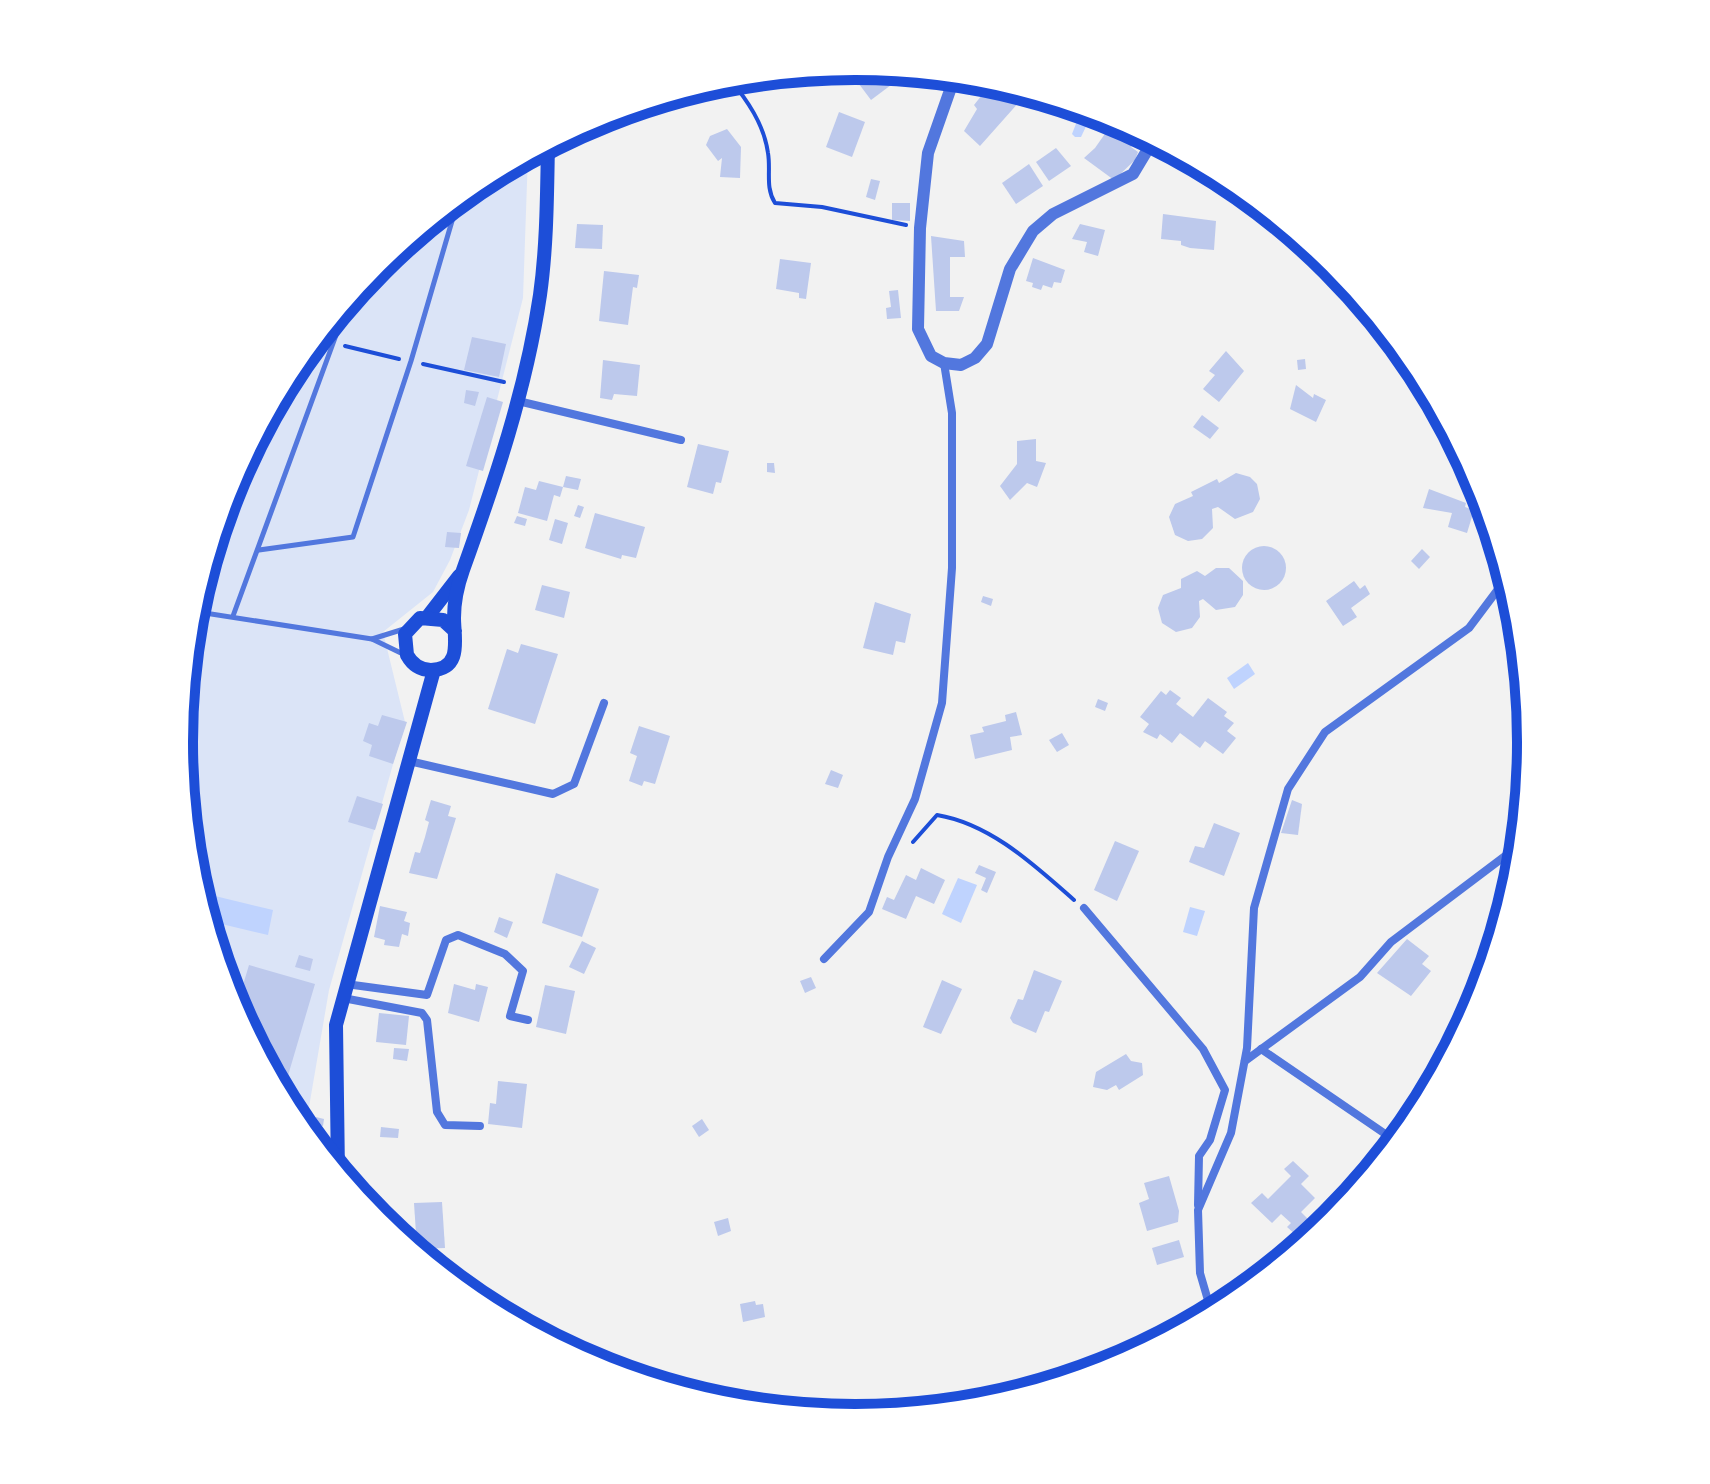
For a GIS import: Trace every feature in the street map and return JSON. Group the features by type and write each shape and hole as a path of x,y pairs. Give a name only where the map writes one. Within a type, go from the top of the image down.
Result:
{"main road":[{"path":"338,1154 335,1048 344,991 434,670 454,656 455,607 462,572 482,522 518,401 544,263 548,156"},
{"path":"423,708 404,641 409,628 428,616 462,572"},
{"path":"428,616 443,620 455,631"},
{"path":"411,660 434,670"}],"street":[{"path":"951,88 928,153 920,228 918,329 931,356 944,363 961,365 975,358 987,344 1010,269 1033,231 1053,214 1133,174 1148,148"},
{"path":"824,959 869,912 888,857 915,799 942,703 952,568 952,413 944,363"},
{"path":"518,401 681,440"},
{"path":"1198,1210 1231,1133 1244,1062 1254,908 1288,789 1325,732 1469,628 1498,589"},
{"path":"409,761 553,794 574,784 604,703"},
{"path":"1244,1062 1360,977 1391,942 1507,855"},
{"path":"1084,908 1203,1049 1225,1090 1210,1140 1199,1156 1200,1273 1208,1301"},
{"path":"344,991 427,995 446,940 458,935 505,954 523,971 510,1016 528,1020"},
{"path":"344,991 422,1013 427,1020 437,1112 445,1125 480,1126"},
{"path":"1261,1049 1387,1135"}],"lane":[{"path":"259,550 353,537 455,215"},
{"path":"233,616 339,328"},
{"path":"206,613 372,639 411,660"},
{"path":"372,639 409,628"}],"path":[{"path":"738,91 759,119 768,152 768,191 775,203 822,207 920,228"},
{"path":"908,847 937,815 960,819 1032,863 1084,908"}],"shaded area":[{"path":"528,167 523,298 469,510 450,560 433,592 383,632 405,722 329,990 308,1113 261,1035 243,995 228,955 206,871 194,785 193,742 194,699 206,613 228,529 261,449 305,374 330,339 357,306 419,244 487,192"}],"water":[{"path":"1078,119 1088,122 1081,137 1072,134"},
{"path":"1248,663 1255,674 1234,689 1227,678"},
{"path":"958,878 977,885 961,923 942,914"},
{"path":"215,896 273,910 268,935 219,923 213,902"},
{"path":"1190,907 1205,911 1197,936 1183,932"}],"building":[{"path":"864,80 896,81 871,100 859,84"},
{"path":"984,93 1019,102 980,146 964,131 977,109 974,105"},
{"path":"839,112 865,122 852,157 826,147"},
{"path":"727,129 741,147 740,178 720,177 722,158 718,161 706,145 710,136"},
{"path":"1108,130 1135,142 1131,147 1138,152 1135,160 1114,180 1084,158"},
{"path":"1056,148 1071,166 1049,181 1036,162"},
{"path":"1029,164 1043,186 1016,204 1002,183"},
{"path":"871,179 880,181 875,200 866,197"},
{"path":"892,203 910,203 910,221 892,220"},
{"path":"1163,214 1216,221 1214,250 1190,248 1181,245 1181,241 1161,239"},
{"path":"577,224 603,225 602,249 575,248"},
{"path":"1080,224 1105,230 1098,256 1084,252 1087,242 1072,239"},
{"path":"931,236 964,241 965,257 950,257 950,297 964,297 959,311 936,311"},
{"path":"1033,258 1065,270 1061,283 1054,282 1052,288 1043,285 1041,290 1032,287 1033,283 1026,281"},
{"path":"780,259 811,263 806,299 799,298 799,293 776,289"},
{"path":"604,271 639,275 637,288 633,287 628,325 599,321"},
{"path":"898,290 901,318 887,319 886,308 891,307 889,291"},
{"path":"472,337 506,344 499,377 464,370"},
{"path":"1226,351 1244,371 1219,402 1203,389 1215,375 1209,371"},
{"path":"1305,359 1306,369 1298,370 1297,360"},
{"path":"603,360 640,365 637,396 614,394 612,400 600,398"},
{"path":"1296,385 1313,398 1314,394 1326,400 1316,422 1290,409"},
{"path":"466,390 479,392 475,406 464,403"},
{"path":"487,397 503,402 483,471 466,466"},
{"path":"1202,415 1219,428 1210,439 1193,427"},
{"path":"1036,439 1036,461 1046,463 1037,487 1027,483 1010,500 1000,486 1017,464 1017,441"},
{"path":"698,444 729,451 721,483 716,482 713,494 687,487"},
{"path":"767,463 774,463 775,473 767,472"},
{"path":"1236,473 1250,477 1257,484 1260,499 1253,512 1235,519 1218,507 1212,509 1213,528 1202,539 1188,541 1175,535 1169,517 1175,504 1193,496 1191,492 1217,479 1219,483"},
{"path":"566,476 581,479 578,490 563,487"},
{"path":"539,481 563,487 560,497 554,495 547,521 518,513 525,487 536,490"},
{"path":"1429,489 1466,503 1465,507 1474,510 1467,533 1448,527 1452,513 1423,508"},
{"path":"578,505 584,507 580,518 574,516"},
{"path":"595,513 645,527 636,558 622,555 621,559 585,548"},
{"path":"517,516 527,519 525,526 514,523"},
{"path":"555,519 568,523 562,544 549,540"},
{"path":"447,532 461,533 459,548 445,547"},
{"path":"1264,546 1279,553 1286,568 1279,583 1264,590 1249,583 1242,568 1249,553"},
{"path":"1422,549 1430,557 1419,569 1411,561"},
{"path":"1216,568 1229,568 1243,581 1243,595 1235,607 1216,610 1203,599 1199,601 1200,617 1192,628 1176,632 1162,623 1158,608 1163,595 1181,588 1181,579 1197,571 1205,576"},
{"path":"1354,581 1360,589 1365,585 1370,594 1351,608 1357,617 1343,626 1326,601"},
{"path":"542,585 570,592 564,618 535,610"},
{"path":"983,596 993,599 991,606 981,602"},
{"path":"875,602 911,614 905,643 896,641 893,655 863,648"},
{"path":"521,644 558,654 535,724 488,709 507,649 518,653"},
{"path":"1170,690 1181,698 1176,704 1193,717 1208,698 1227,712 1224,716 1234,723 1227,731 1236,738 1223,754 1205,741 1200,748 1180,733 1172,743 1160,734 1157,739 1143,732 1149,724 1140,717 1161,691 1166,695"},
{"path":"1098,699 1108,703 1105,711 1095,707"},
{"path":"1016,712 1022,735 1010,737 1012,750 975,759 970,735 984,732 982,727 1006,721 1005,715"},
{"path":"382,715 407,722 393,764 369,756 372,745 363,741 369,723 378,726"},
{"path":"639,726 670,736 655,784 644,781 642,786 629,781 637,756 630,753"},
{"path":"1062,733 1069,745 1057,752 1049,740"},
{"path":"831,770 843,775 838,788 825,784"},
{"path":"357,796 383,804 375,830 348,822"},
{"path":"431,800 451,806 448,816 456,818 437,879 409,873 415,852 420,853 425,837 429,822 425,820"},
{"path":"1292,800 1302,804 1298,835 1281,833"},
{"path":"1214,823 1240,833 1224,876 1189,862 1195,846 1204,848"},
{"path":"1115,841 1139,851 1117,901 1094,890"},
{"path":"979,865 996,872 987,893 981,890 986,878 975,873"},
{"path":"921,868 945,880 934,904 916,896 906,919 882,909 887,897 894,900 906,875 916,880"},
{"path":"556,873 599,889 582,937 542,923"},
{"path":"380,906 407,912 404,921 410,923 408,936 402,934 399,947 384,945 385,940 374,937"},
{"path":"499,917 513,922 507,938 494,932"},
{"path":"1407,939 1429,956 1422,964 1431,971 1411,996 1377,973"},
{"path":"582,941 596,948 584,974 569,967"},
{"path":"299,955 313,959 310,971 295,967"},
{"path":"249,965 315,984 287,1080 261,1035 239,984 243,985"},
{"path":"1034,970 1062,981 1036,1033 1013,1023 1010,1018 1018,999 1023,1000"},
{"path":"811,977 816,988 805,993 800,981"},
{"path":"942,980 962,989 941,1034 923,1027"},
{"path":"454,984 475,990 476,984 488,987 479,1022 448,1013"},
{"path":"545,985 575,991 566,1034 536,1027"},
{"path":"379,1013 409,1016 406,1045 376,1042"},
{"path":"394,1048 409,1049 407,1061 393,1059"},
{"path":"1126,1054 1131,1061 1142,1063 1143,1075 1119,1090 1116,1085 1107,1090 1093,1087 1096,1072"},
{"path":"498,1081 527,1084 522,1128 488,1124 490,1103 496,1104"},
{"path":"316,1117 324,1119 323,1126 314,1123"},
{"path":"702,1119 709,1130 699,1137 692,1126"},
{"path":"381,1127 399,1129 398,1138 380,1137"},
{"path":"1293,1161 1309,1176 1301,1184 1315,1198 1301,1212 1311,1222 1296,1235 1287,1227 1291,1223 1281,1214 1272,1223 1251,1203 1262,1193 1268,1199 1291,1176 1284,1169"},
{"path":"1169,1176 1179,1211 1178,1222 1147,1231 1139,1203 1149,1199 1144,1183"},
{"path":"442,1202 445,1248 429,1249 416,1237 414,1203"},
{"path":"728,1218 731,1231 718,1236 714,1222"},
{"path":"1179,1240 1184,1257 1157,1265 1152,1248"},
{"path":"755,1301 756,1305 763,1304 765,1317 743,1322 740,1304"}]}
